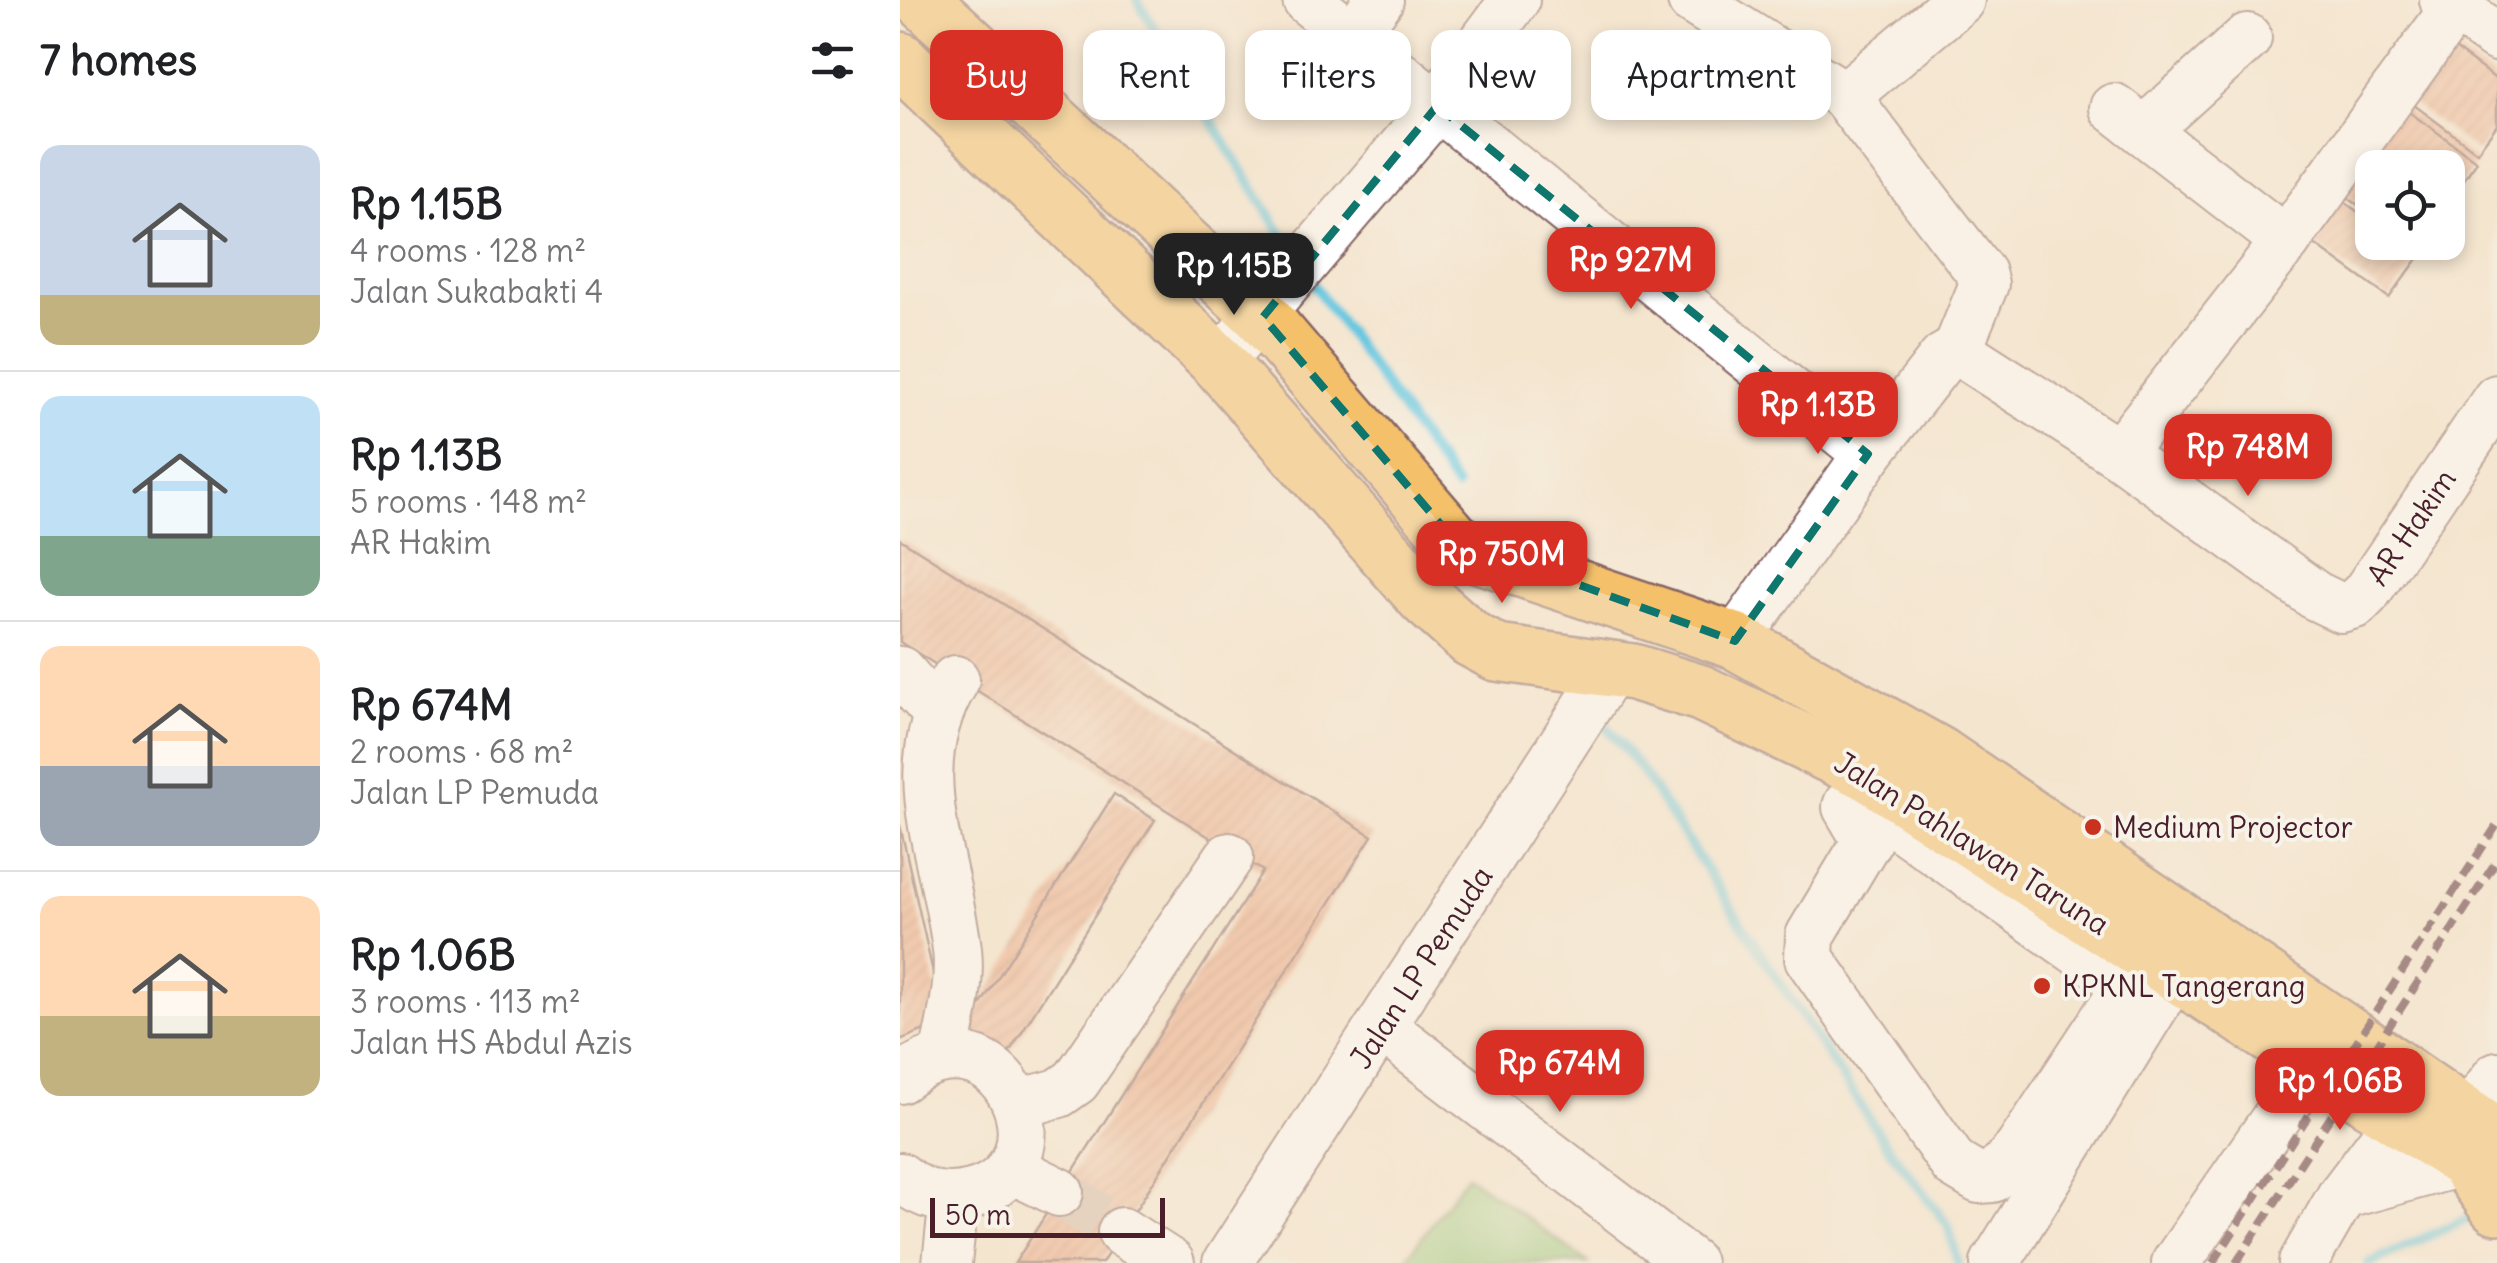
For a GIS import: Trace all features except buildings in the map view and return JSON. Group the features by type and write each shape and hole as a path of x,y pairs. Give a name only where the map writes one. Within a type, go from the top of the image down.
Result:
{"main road":[{"name":"Jalan Pahlawan Taruna","path":"922,0 1277,300 1432,519 1477,554 1735,641 1939,755 2484,1145"},
{"name":"Jalan Pahlawan Taruna","path":"900,60 1219,362 1424,598 1483,646 1517,658 1600,666 1701,694 1858,789 2176,970 2400,1118 2484,1145"}],"street":[{"path":"1307,0 1366,18 1431,100"},
{"path":"1493,30 1515,0"},
{"path":"1845,96 1960,0"},
{"path":"2118,454 2286,242 2449,5 2497,37"},
{"path":"1718,7 1845,96 1984,278 1983,294 1956,350 1944,358 1868,454 1735,641"},
{"path":"2246,38 2129,119 2286,242"},
{"path":"1219,362 1277,300 1431,112"},
{"path":"1453,120 1868,454"},
{"name":"AR Hakim","path":"1956,350 2118,454 2316,596 2342,608 2366,593 2497,399"},
{"name":"Jalan LP Pemuda","path":"1226,1263 1383,1028 1600,666"},
{"path":"900,671 944,695 922,754 924,799 957,947 958,978 944,1056"},
{"path":"1858,789 1863,803 2114,978 2120,986 2120,996 2012,1159 1992,1178 1979,1179 1954,1164 1809,958 1810,936 1867,841 1848,813 1858,789"},
{"path":"1019,1104 1059,1093 1076,1081 1230,856"},
{"path":"1995,1263 2176,970"},
{"path":"1383,1028 1691,1263"},
{"path":"900,1078 921,1063 944,1056 982,1063 998,1073 1019,1104 1023,1126 1010,1168 985,1190 954,1199 917,1190 900,1177"},
{"path":"2176,1263 2314,1063"},
{"path":"2303,1263 2342,1194 2400,1118"},
{"path":"2342,1194 2484,1145"},
{"path":"1010,1168 1060,1192"},
{"path":"947,1263 954,1199"},
{"path":"1122,1232 1170,1263"}],"highlighted area":[{"path":"1437,106 1868,454 1735,641 1454,540 1263,317"}],"green space":[{"path":"1467,1175 1589,1263 1403,1263"}],"waterway":[{"path":"1137,0 1296,257"},
{"path":"1307,275 1456,487"},
{"path":"1600,718 1641,770 1885,1143 1948,1225 1958,1263"},
{"path":"2369,1263 2468,1218 2482,1222"}],"tunnel":[{"path":"1059,1192 1122,1232"}],"railway":[{"path":"2213,1263 2497,825"},
{"path":"2236,1263 2497,860"}],"place":[{"name":"Medium Projector","path":"2093,827"},
{"name":"KPKNL Tangerang","path":"2042,986"}]}
